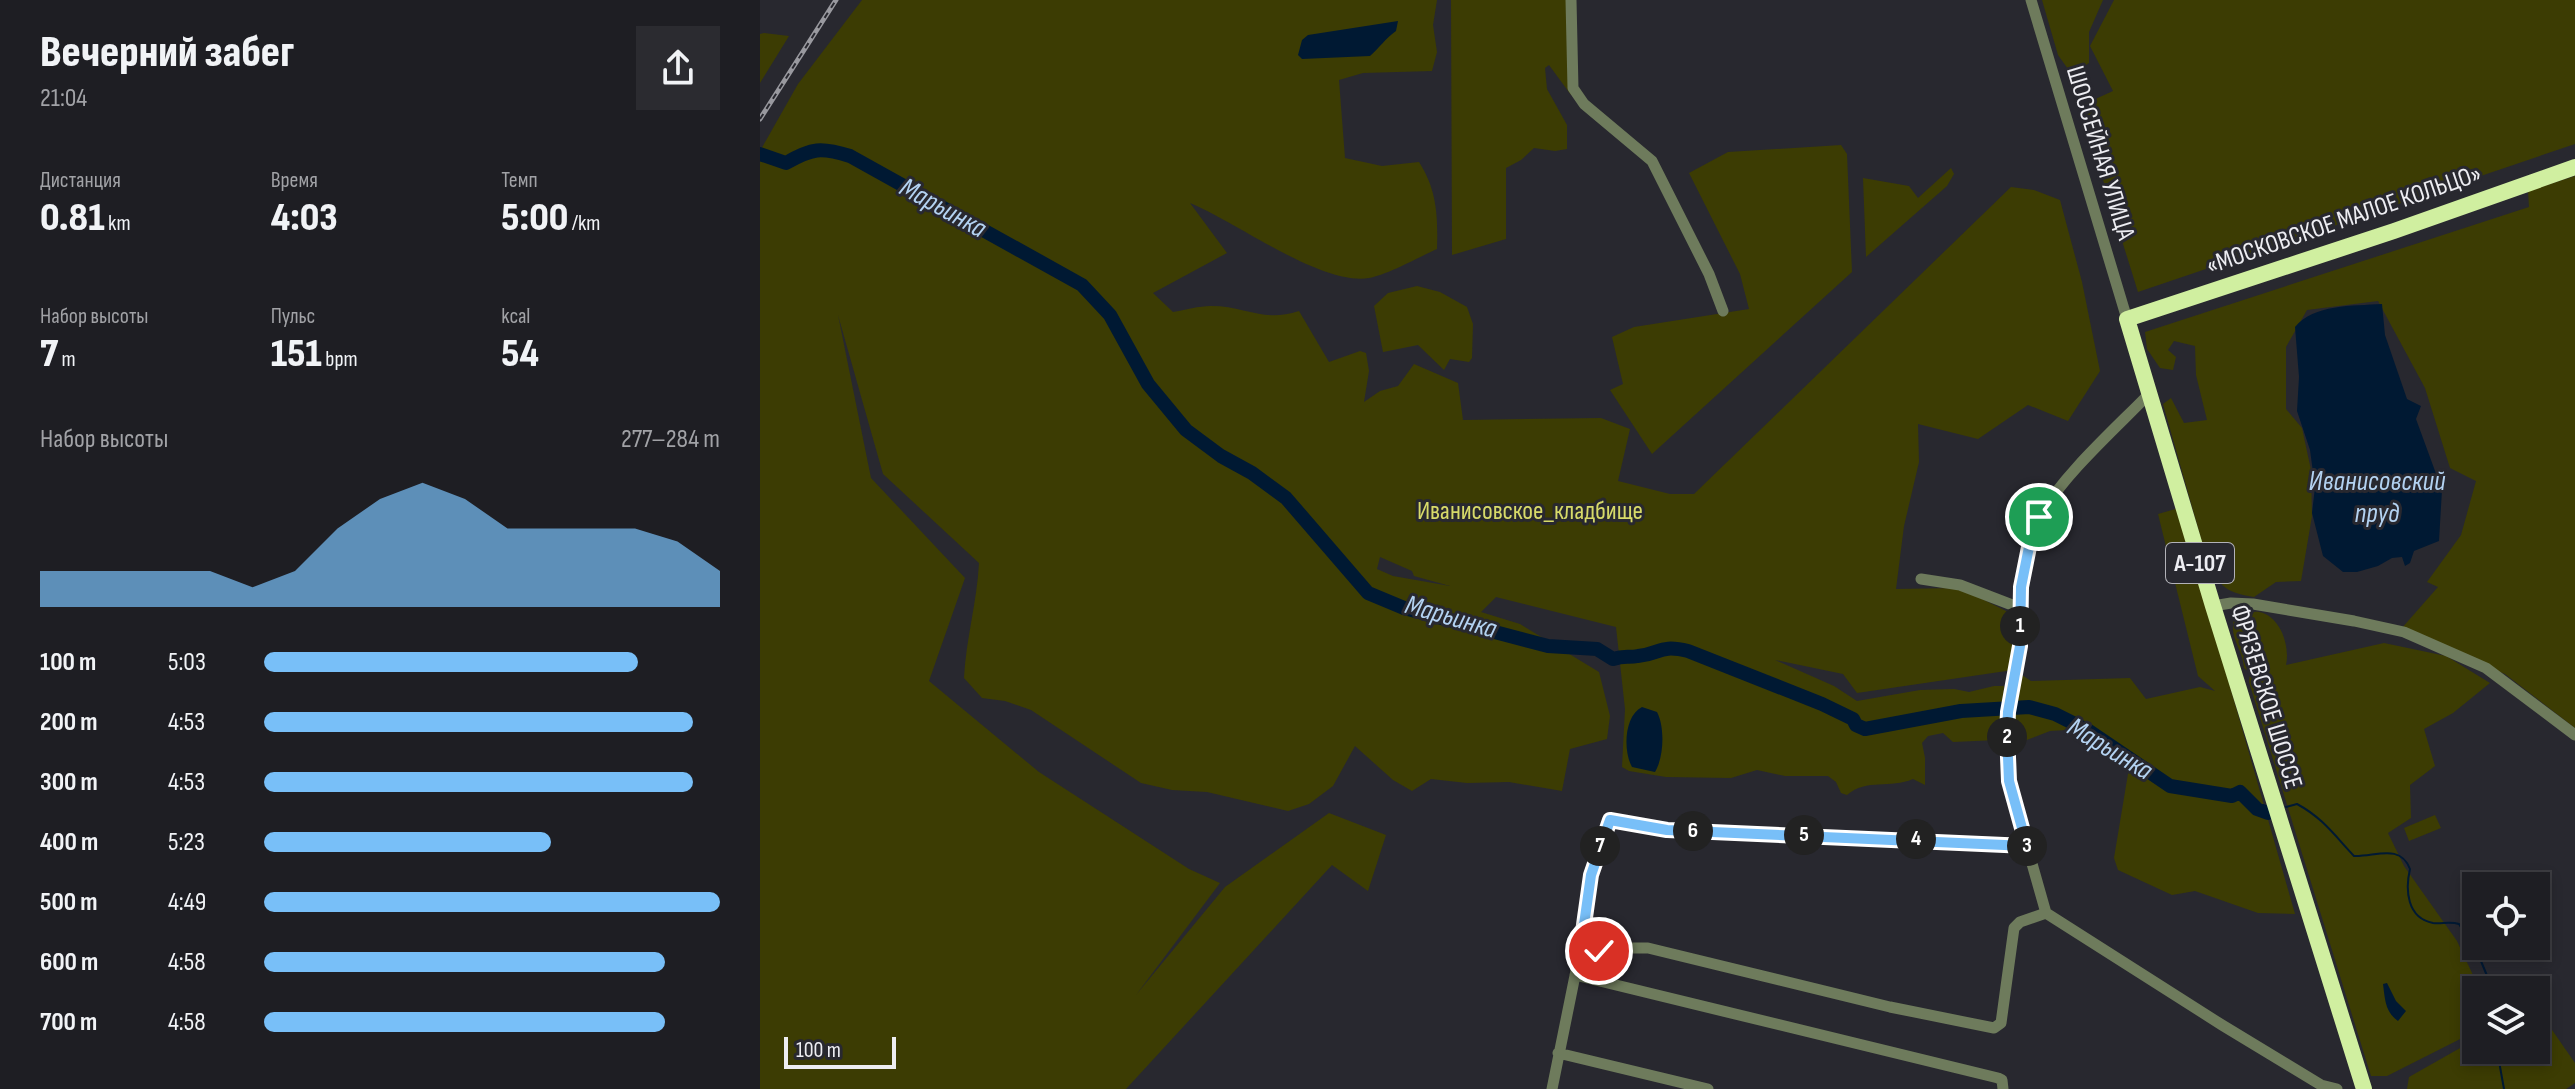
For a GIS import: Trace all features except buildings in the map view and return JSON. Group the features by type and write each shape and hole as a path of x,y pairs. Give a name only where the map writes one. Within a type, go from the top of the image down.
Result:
{"highway":[{"name":"«МОСКОВСКОЕ МАЛОЕ КОЛЬЦО»","path":"2127,319 2394,231 2575,167"},
{"name":"ФРЯЗЕВСКОЕ ШОССЕ","path":"2127,319 2364,1089"}],"street":[{"path":"1571,0 1573,88 1584,104 1652,161 1709,274 1723,311"},
{"name":"ШОССЕЙНАЯ УЛИЦА","path":"2031,0 2127,319"},
{"path":"2150,393 2066,482 2039,517 2025,561 2020,646 2008,708 2009,781 2046,913 2321,1085 2337,1089"},
{"path":"1921,579 1960,585 2020,608"},
{"path":"2213,606 2253,604 2404,632 2486,668 2575,735"},
{"path":"1552,1089 1580,953 1591,875 1610,820 1667,830 2027,846"},
{"path":"1580,953 1609,948 1648,948 1861,1000 1994,1028 2001,1023 2014,928 2020,922 2046,913"},
{"path":"1575,975 1998,1078 2002,1080 2003,1089"},
{"path":"1558,1053 1708,1089"}],"green space":[{"name":"Иванисовское_кладбище","path":"862,0 1437,0 1433,25 1437,52 1432,71 1363,73 1339,80 1345,158 1382,166 1419,162 1430,183 1435,204 1437,249 1376,276 1349,278 1304,263 1190,203 1227,253 1153,293 1173,312 1211,306 1265,315 1299,311 1329,362 1360,351 1366,353 1369,371 1364,402 1380,391 1398,386 1414,364 1458,383 1463,420 1601,418 1630,429 1618,481 1670,494 1694,494 2011,187 2034,190 2060,200 2082,282 2100,371 2068,421 2028,405 1978,439 1918,424 1919,462 1904,526 1896,589 1960,588 2016,616 2013,670 1857,693 1843,674 1775,660 1834,686 1857,701 1920,690 1969,692 2004,686 2000,746 1998,740 1953,742 1943,733 1928,736 1922,743 1925,785 1913,779 1871,785 1847,795 1841,793 1836,782 1828,776 1785,776 1757,770 1731,778 1666,777 1629,771 1622,767 1625,709 1616,627 1496,597 1481,612 1520,624 1599,672 1610,716 1607,739 1570,749 1562,791 1509,782 1467,783 1431,779 1412,791 1393,780 1355,746 1333,786 1309,804 1288,811 1207,792 1172,790 1141,783 1031,710 1005,701 982,698 964,678 979,563 883,474 838,315 871,478 965,578 929,681 1039,772 1189,869 1220,883 1136,995 1225,887 1329,813 1386,835 1368,891 1332,865 1126,1089 760,1089 760,151 798,84","holes":["1380,557 1412,571 1414,576 1450,586 1393,576 1377,569"]},
{"path":"1451,0 1566,0 1571,95 1549,65 1545,68 1547,89 1567,125 1567,149 1534,148 1506,168 1506,239 1452,255"},
{"path":"2042,0 2103,0 2089,32 2089,63 2080,69 2068,69 2058,55"},
{"path":"2114,0 2575,0 2575,144 2138,292 2080,106 2113,91 2090,46"},
{"path":"760,34 789,36 760,83"},
{"path":"1841,145 1847,154 1852,272 1652,454 1610,390 1623,384 1612,337 1634,327 1749,309 1740,274 1689,173 1728,152"},
{"path":"1951,168 1954,174 1947,186 1866,257 1863,178 1909,186 1918,198"},
{"path":"2575,176 2575,728 2505,674 2401,629 2438,587 2427,582 2461,535 2476,481 2450,468 2425,388 2378,301 2307,310 2286,347 2286,409 2302,428 2311,470 2312,516 2301,581 2276,582 2254,597 2235,593 2223,586 2210,566 2163,404 2171,398 2184,423 2207,420 2196,375 2195,346 2174,341 2168,350 2176,357 2173,370 2160,368 2147,349 2145,332 2529,207 2528,191"},
{"path":"1417,286 1440,292 1467,307 1473,324 1472,358 1469,362 1450,359 1444,370 1418,345 1383,352 1374,306 1388,293"},
{"path":"2179,508 2295,914 2258,913 2195,891 2172,895 2118,870 2114,858 2129,768 2114,749 2067,730 2050,731 2024,741 2010,736 2019,673 2031,681 2130,678 2146,699 2200,687 2215,691 2198,676 2158,514"},
{"path":"2258,612 2275,622 2285,643 2286,665 2384,643 2446,656 2490,683 2453,713 2424,729 2435,766 2410,785 2411,818 2388,833 2404,866 2457,941 2462,960 2466,960 2473,976 2462,976 2462,1038 2387,1076 2371,1076 2249,682 2250,673 2244,668 2234,635 2236,615"},
{"path":"2435,815 2441,828 2409,841 2404,828"},
{"path":"2550,1027 2575,1063 2575,1083 2566,1089 2407,1089 2409,1077 2462,1047 2462,1064 2550,1064"}],"water":[{"path":"1398,21 1396,31 1370,56 1302,59 1298,55 1302,40 1308,35"},
{"name":"Иванисовский пруд","path":"2382,304 2385,335 2407,399 2421,406 2416,419 2442,490 2439,541 2414,551 2410,563 2405,566 2402,557 2357,572 2343,572 2323,556 2312,513 2315,487 2310,450 2297,411 2299,377 2295,327 2303,319 2323,310"},
{"path":"1642,707 1657,712 1661,726 1662,750 1655,772 1632,767 1627,752 1629,726"},
{"path":"2387,983 2396,1001 2406,1011 2398,1021 2386,1005 2383,984"}],"waterway":[{"name":"Марьинка","path":"760,154 786,163 817,150 850,156 1082,285 1110,315 1148,384 1186,430 1286,498 1368,593 1404,608 1548,646 1597,649 1613,659 1666,649 1688,651 1822,704 1853,719 1856,725 1865,729 1961,711 2029,707 2055,714 2089,731 2170,786 2232,796 2240,792 2257,809 2268,813"},
{"name":"Марьинка","path":"2286,807 2297,804 2314,815 2354,856 2386,853 2400,856 2406,861 2410,869 2408,894 2413,909 2424,920 2433,923 2459,924 2478,954 2487,976"},
{"name":"Марьинка","path":"2500,1064 2504,1089"}],"railway":[{"path":"760,119 836,0"}],"route":[{"path":"1599,951 1580,953 1591,875 1610,820 1667,830 2027,846 2009,781 2006,752 2008,712 2020,646 2021,587 2031,537 2039,517"}]}
